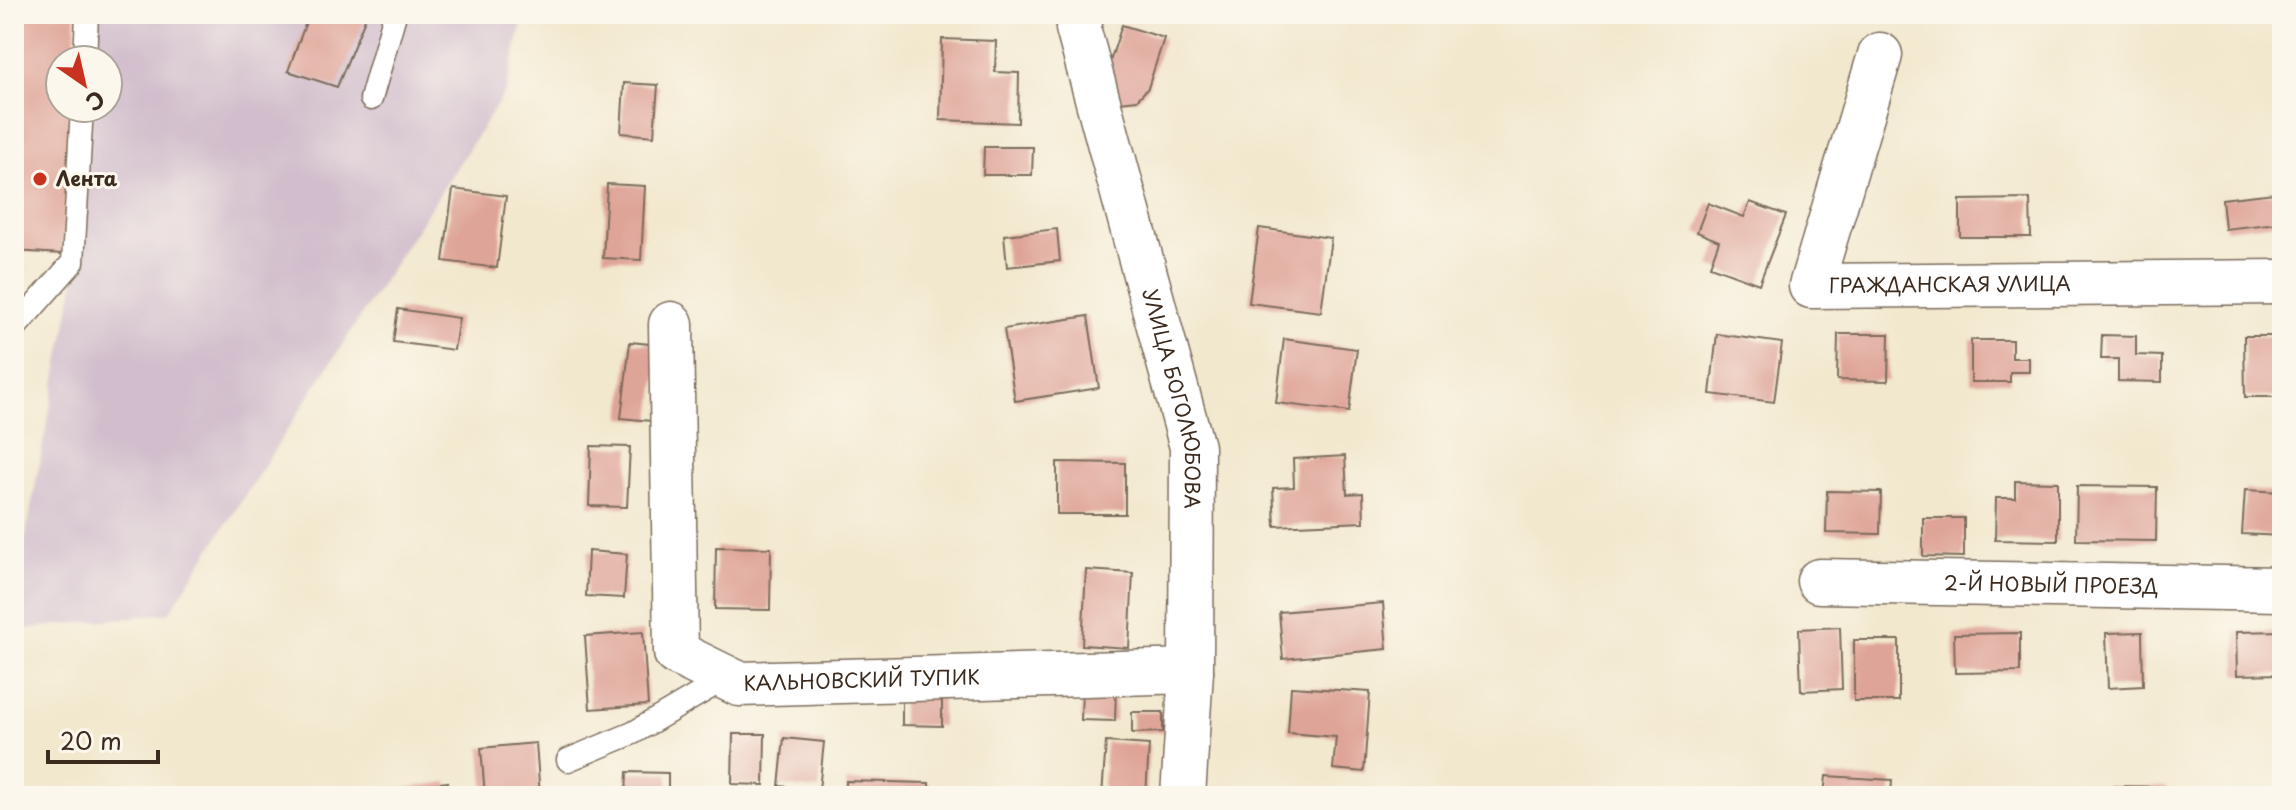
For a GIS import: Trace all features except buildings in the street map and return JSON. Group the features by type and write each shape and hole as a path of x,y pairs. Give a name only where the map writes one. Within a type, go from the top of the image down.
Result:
{"street":[{"name":"УЛИЦА БОГОЛЮБОВА","path":"1082,14 1078,28 1192,447 1191,671 1183,796"},
{"name":"ГРАЖДАНСКАЯ УЛИЦА","path":"1880,55 1811,286 2282,282"},
{"name":"КАЛЬНОВСКИЙ ТУПИК","path":"671,324 676,653 739,684 1191,671"},
{"name":"2-Й НОВЫЙ ПРОЕЗД","path":"1819,581 2282,589"}],"lane":[{"path":"86,44 87,14"},
{"path":"371,99 395,14"},
{"path":"14,329 73,262 81,124"},
{"path":"568,760 633,733 726,678"}],"shaded area":[{"path":"93,14 524,14 506,91 169,613 14,630 14,596 83,238 88,124 124,124 124,44 92,44"}],"place":[{"name":"Лента","path":"40,179"}]}
